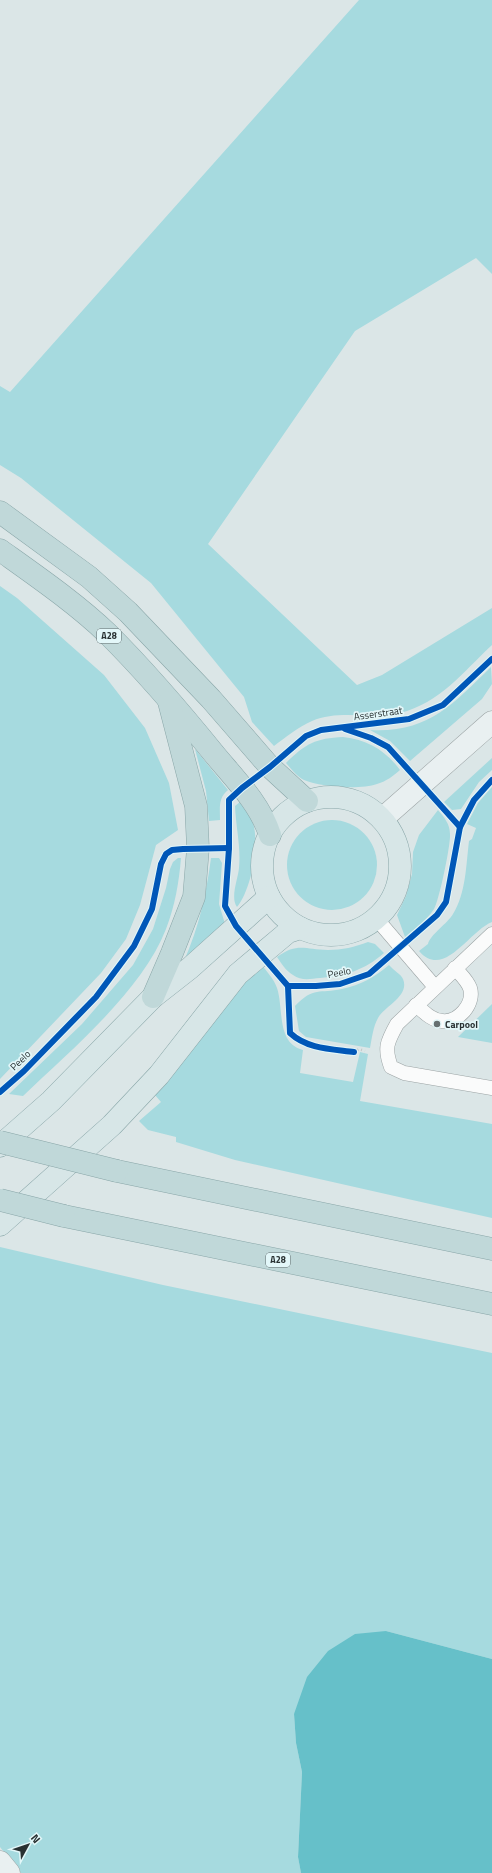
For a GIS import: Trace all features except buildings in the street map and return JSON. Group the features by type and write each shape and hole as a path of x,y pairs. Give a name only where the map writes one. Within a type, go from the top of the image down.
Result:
{"highway":[{"path":"0,512 89,577 128,612 211,699 270,767 307,801"},
{"name":"A28","path":"0,550 42,580 107,634 168,699 242,788 265,820 270,835"},
{"name":"A28","path":"153,997 194,897 198,848 196,806 168,699"},
{"path":"0,1142 116,1172 492,1249"},
{"name":"A28","path":"0,1200 64,1216 492,1304"}],"main road":[{"path":"382,819 492,722"},
{"path":"322,797 343,799 361,804 382,819 397,842 401,868 397,890 388,905 375,917 361,927 342,933 320,934 300,928 288,920 278,910 269,897 263,878 263,856 270,835 281,818 296,806 322,797"},
{"path":"0,1146 51,1101 153,997 190,968 269,897"},
{"path":"0,1225 112,1125 159,1075 238,974 288,932 300,928"}],"lane":[{"path":"375,917 434,987"},
{"path":"492,934 434,987 397,1024 389,1039 386,1052 391,1067 404,1073 492,1088"},
{"path":"416,1005 426,1015 443,1022 459,1016 468,1004 470,990 464,978 455,968"}],"path":[{"path":"346,1051 354,1052"}],"shaded area":[{"path":"359,0 492,0 492,274 476,258 355,331 208,544 357,685 382,675 492,608 492,645 461,676 427,702 400,713 389,715 344,715 322,717 292,732 274,746 252,722 244,697 151,583 21,478 0,465 0,386 10,392"},
{"path":"0,586 17,598 104,675 145,728 169,783 178,830 156,845 140,905 126,939 101,973 0,1079"},
{"path":"491,667 492,684 482,699 410,761 390,741 370,730 390,730 408,727 438,714 464,693"},
{"path":"343,737 368,743 375,747 388,757 400,770 387,780 370,786 340,787 304,780 286,763 299,751 312,743 325,739"},
{"path":"195,749 228,790 221,800 220,820 209,821 206,791"},
{"path":"492,758 492,770 479,782 461,809 452,810 444,802"},
{"path":"492,787 492,922 474,934 456,951 447,957 438,960 428,958 419,951 428,944 429,940 451,918 457,906 461,897 465,879 469,841 472,839 476,828 467,824 478,803"},
{"path":"240,802 252,820 255,832 255,855 250,879 237,907 234,894 239,868 239,853 235,806"},
{"path":"438,810 448,824 450,830 450,840 442,884 434,909 405,937 397,915 406,896 412,874 413,852 419,835"},
{"path":"332,820 349,823 364,833 374,848 377,865 374,882 364,897 349,907 332,910 315,907 300,897 290,882 287,865 290,848 300,833 315,823"},
{"path":"178,858 181,858 179,876 169,920 155,952 140,975 104,1018 23,1096 9,1094 82,1024 133,965 153,929 166,888 170,869 173,862"},
{"path":"211,858 219,858 222,863 219,904 225,924 184,961 194,936 201,911"},
{"path":"368,942 375,944 384,953 370,964 362,968 338,976 302,979 296,977 288,971 277,957 284,952 296,948 328,950 353,947"},
{"path":"261,964 276,985 279,996 282,1024 285,1033 294,1046 303,1050 300,1073 353,1082 360,1052 368,1054 360,1101 492,1124 492,1218 235,1160 176,1142 176,1137 148,1130 139,1121 161,1102 155,1095 233,993"},
{"path":"389,965 402,977 404,985 403,991 376,1021 370,1048 306,1037 299,1031 295,1006 307,996 312,993 342,989 362,983"},
{"path":"492,1004 492,1043 458,1037"},
{"path":"0,1247 163,1285 492,1353 492,1659 386,1631 294,1714 296,1743 302,1772 298,1857 301,1873 21,1873 0,1847"},
{"path":"386,1631 492,1659 492,1873 301,1873 298,1857 302,1772 296,1743 294,1714 307,1677 328,1651 355,1634"}],"cycle path":[{"name":"Asserstraat","path":"492,659 443,705 409,719 321,730 306,736 229,800 229,848 225,906 236,926 288,986 340,984 369,974 437,915 446,902 460,827 474,800 492,780"},
{"path":"345,729 371,738 388,747 460,827"},
{"name":"Peelo","path":"0,1092 24,1071 96,997 134,946 152,909 161,864 166,854 172,850 229,848"},
{"path":"288,986 290,1033 312,1045 354,1052"}],"place":[{"name":"Carpool","path":"437,1024"}]}
